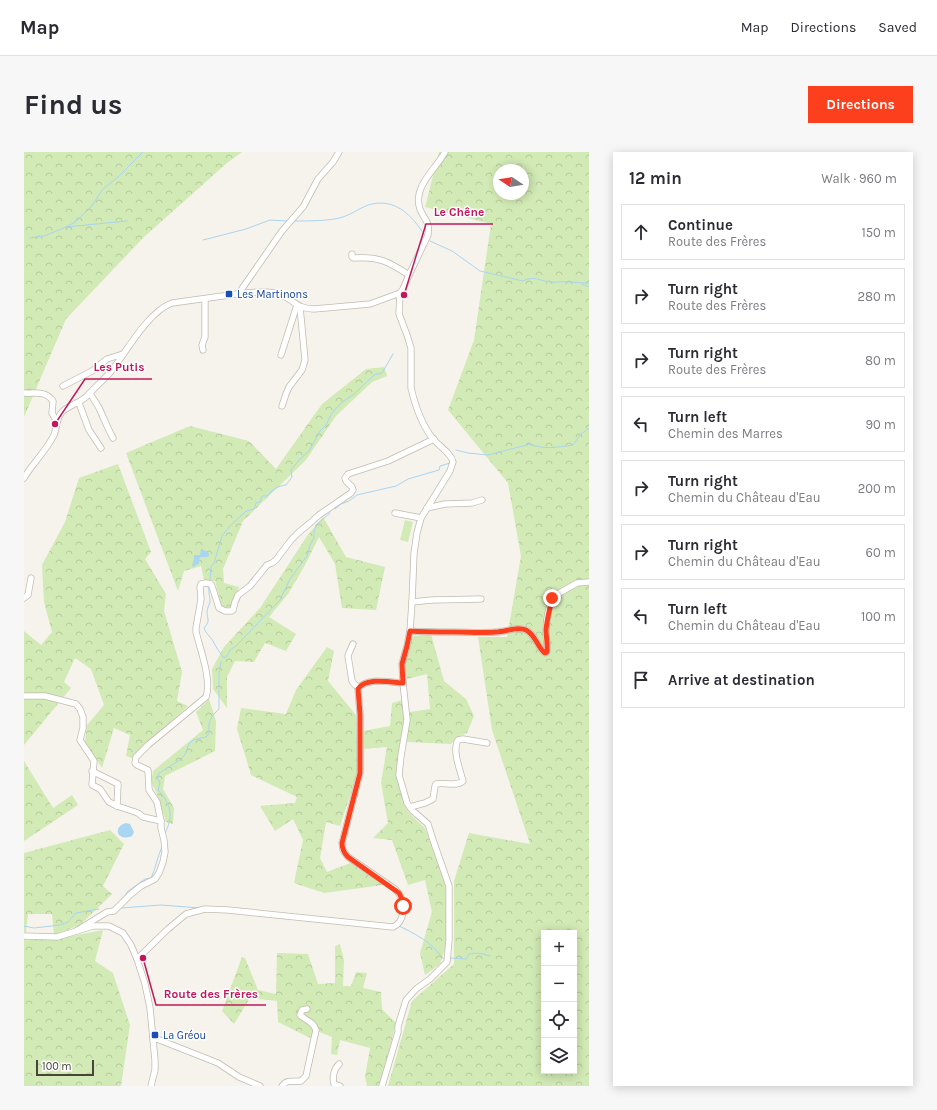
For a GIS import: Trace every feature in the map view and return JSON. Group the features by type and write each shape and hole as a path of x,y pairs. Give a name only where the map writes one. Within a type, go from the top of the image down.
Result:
{"street":[{"path":"239,293 282,231 303,207 318,179 333,162 339,152"},
{"path":"382,1086 406,1000 416,989 430,979 447,962 449,940 448,880 440,862 428,824 413,811 407,803 399,775 407,720 402,664 410,631 414,553 417,533 421,518 450,471 453,462 451,456 427,430 412,393 411,348 399,314 400,293 428,235 428,221 420,209 420,190 445,152"},
{"path":"352,254 352,257 354,258 372,258 387,261 409,275"},
{"path":"24,478 50,442 55,433 58,417 61,413 79,403 90,393 113,369 154,315 166,305 239,293 270,292 282,294 299,306 314,309 370,304 400,293"},
{"path":"203,350 202,345 205,337 205,298"},
{"path":"281,355 299,306"},
{"path":"282,406 289,386 302,370 305,360 299,306"},
{"path":"63,386 92,371 108,359 123,354"},
{"path":"24,393 41,393 47,395 53,401 52,413 57,422"},
{"path":"90,393 100,409 113,438"},
{"path":"79,403 89,430 101,448"},
{"path":"76,931 107,912 114,911 141,886 155,879 161,867 165,852 157,802 150,790 148,770 137,765 135,760 148,745 206,697 208,689 207,675 196,632 200,606 201,584 211,584 219,608 226,611 232,611 238,595 250,586 267,565 272,564 276,560 295,535 319,515 351,493 352,487 345,478 348,474 388,461 434,439"},
{"path":"428,508 445,504 472,503 482,500"},
{"path":"395,513 421,518"},
{"path":"24,598 28,595 31,578"},
{"path":"410,631 497,632 521,628 525,629 531,634 540,646 541,651 545,653 547,652 547,622 552,598 577,583 589,582"},
{"path":"412,602 432,600 481,600"},
{"path":"354,644 348,653 348,656 352,681 359,687"},
{"path":"137,959 173,924 186,914 205,910 228,910 393,927 397,926 402,918 403,906 399,893 348,857 344,853 342,843 360,773 360,714 358,689 366,682 403,683"},
{"path":"24,696 45,696 76,704 83,717 83,728 80,740 94,761 92,785 100,789 109,802 138,813 143,817 161,821"},
{"path":"410,807 433,799 436,784 459,784 463,781 457,761 456,743 458,740 463,739 487,743"},
{"path":"92,771 118,784 117,806"},
{"path":"24,936 57,937 93,926 109,926 123,933 131,945 137,959 148,999 155,1065 151,1086"},
{"path":"282,1086 286,1082 301,1081 306,1076 316,1030 313,1024 300,1015 302,1010 307,1009"},
{"path":"153,1039 218,1063 239,1077 260,1086"},
{"path":"339,1064 334,1071 333,1081 334,1084 340,1086"}],"green space":[{"path":"24,152 242,152 227,163 144,237 66,319 24,417"},
{"path":"439,152 589,152 589,1086 388,1086 412,1001 454,964 454,881 469,833 530,844 492,730 478,637 507,637 521,556 508,483 448,410 474,340 491,224 425,207"},
{"path":"384,367 387,376 372,382 336,416 306,460 243,521 223,569 224,583 239,587 232,608 222,607 215,581 204,580 201,566 184,571 178,591 126,453 190,426 249,441 276,469 322,404 366,369"},
{"path":"118,464 151,552 145,559 166,594 164,611 182,672 177,701 188,706 132,758 126,756 130,735 114,728 102,768 85,742 87,725 104,705 91,669 75,658 64,682 71,688 24,745 24,631 41,645 52,632 44,602 42,565 65,522 79,478"},
{"path":"323,517 346,557 385,567 376,610 342,608 335,564 319,537 288,594 269,617 296,634 286,651 265,643 254,662 235,661 227,677 227,708 213,689 212,669 224,647 260,608 307,536"},
{"path":"405,520 413,522 408,542 400,540"},
{"path":"431,634 444,681 466,699 474,716 467,733 457,737 451,744 407,742 410,712 430,709 427,674 407,679 405,662 413,636"},
{"path":"327,647 334,651 328,681 356,715 357,774 340,826 326,822 320,858 327,872 350,863 383,885 324,893 294,883 303,840 293,819 275,831 260,806 295,803 297,797 251,775 237,729 241,708 286,714 296,690"},
{"path":"209,699 216,721 215,751 165,776 163,789 174,808 173,824 166,822 157,794 151,782 153,771 203,730 196,712"},
{"path":"403,700 405,719 397,773 404,804 411,815 425,828 447,889 447,943 440,964 425,975 420,953 432,912 425,880 408,885 392,840 373,838 388,823 381,783 387,747 363,749 363,731 390,726 392,703"},
{"path":"24,761 53,808 72,795 78,805 24,841"},
{"path":"110,830 124,844 103,886 112,894 80,925 54,935 52,914 28,914 26,932 24,932 24,853"},
{"path":"103,930 95,961 113,973 130,1025 121,1086 24,1086 24,939 62,938"},
{"path":"340,944 344,960 343,986 351,986 356,972 367,973 363,988 381,992 382,1009 396,1023 380,1086 367,1086 365,1077 370,1048 340,1040 337,1055 331,1054 332,1037 314,1030 310,1038 278,1022 277,1001 250,998 234,1024 222,1011 242,957 245,958 258,990 276,994 277,953 308,954 318,984 335,983 335,946"}],"water":[{"path":"201,549 209,553 209,556 201,557 199,559 199,564 193,567 194,555 200,555"},
{"path":"126,823 130,824 134,832 132,836 120,836 118,830"}],"waterway":[{"path":"30,238 44,236 75,222 91,207 103,189 118,177 143,152"},
{"path":"294,221 338,218 346,216 368,205 378,203 394,206 402,210 414,221 425,236"},
{"path":"203,240 246,229 270,220 287,221"},
{"path":"66,227 127,221"},
{"path":"430,241 452,251 480,271 523,281 534,278 553,282 589,283"},
{"path":"582,284 589,287"},
{"path":"210,579 211,567 214,563 222,536 229,527 246,511 254,509 256,503 260,502 262,496 267,496 276,488 286,485 292,477 291,470 309,451 332,413 342,402 353,395 374,375 382,373 393,354"},
{"path":"456,450 488,455 530,444 541,447 573,445 580,435 589,428"},
{"path":"335,509 357,495 396,486 408,479 439,470 440,466 450,463"},
{"path":"209,585 210,602 207,611 208,622 204,628 224,658 230,650 236,646 280,600 290,579 307,556 314,538 316,525 330,513"},
{"path":"165,833 170,821 170,810 166,800 158,790 160,783 158,774 181,759 186,753 189,744 193,740 206,737 209,733 209,723 213,715 219,709 219,673 221,662"},
{"path":"125,896 127,892 145,879 151,878 162,847"},
{"path":"121,908 161,905 200,908"},
{"path":"107,909 112,909 115,907"},
{"path":"24,926 34,928 60,925 68,922 76,913 99,909"},
{"path":"399,926 427,942 444,959"},
{"path":"451,958 466,959 469,954 474,953 490,956"}],"place":[{"name":"Les Martinons","path":"229,294"},
{"name":"Le Chêne","path":"404,295"},
{"name":"Les Putis","path":"55,424"},
{"name":"Route des Frères","path":"143,958"},
{"name":"La Gréou","path":"155,1035"}],"route":[{"path":"403,906 399,893 348,857 342,850 342,843 361,764 358,689 360,685 366,682 403,683 402,660 410,631 497,632 521,628 525,629 531,634 540,646 541,651 545,653 547,652 547,622 552,598"}]}
